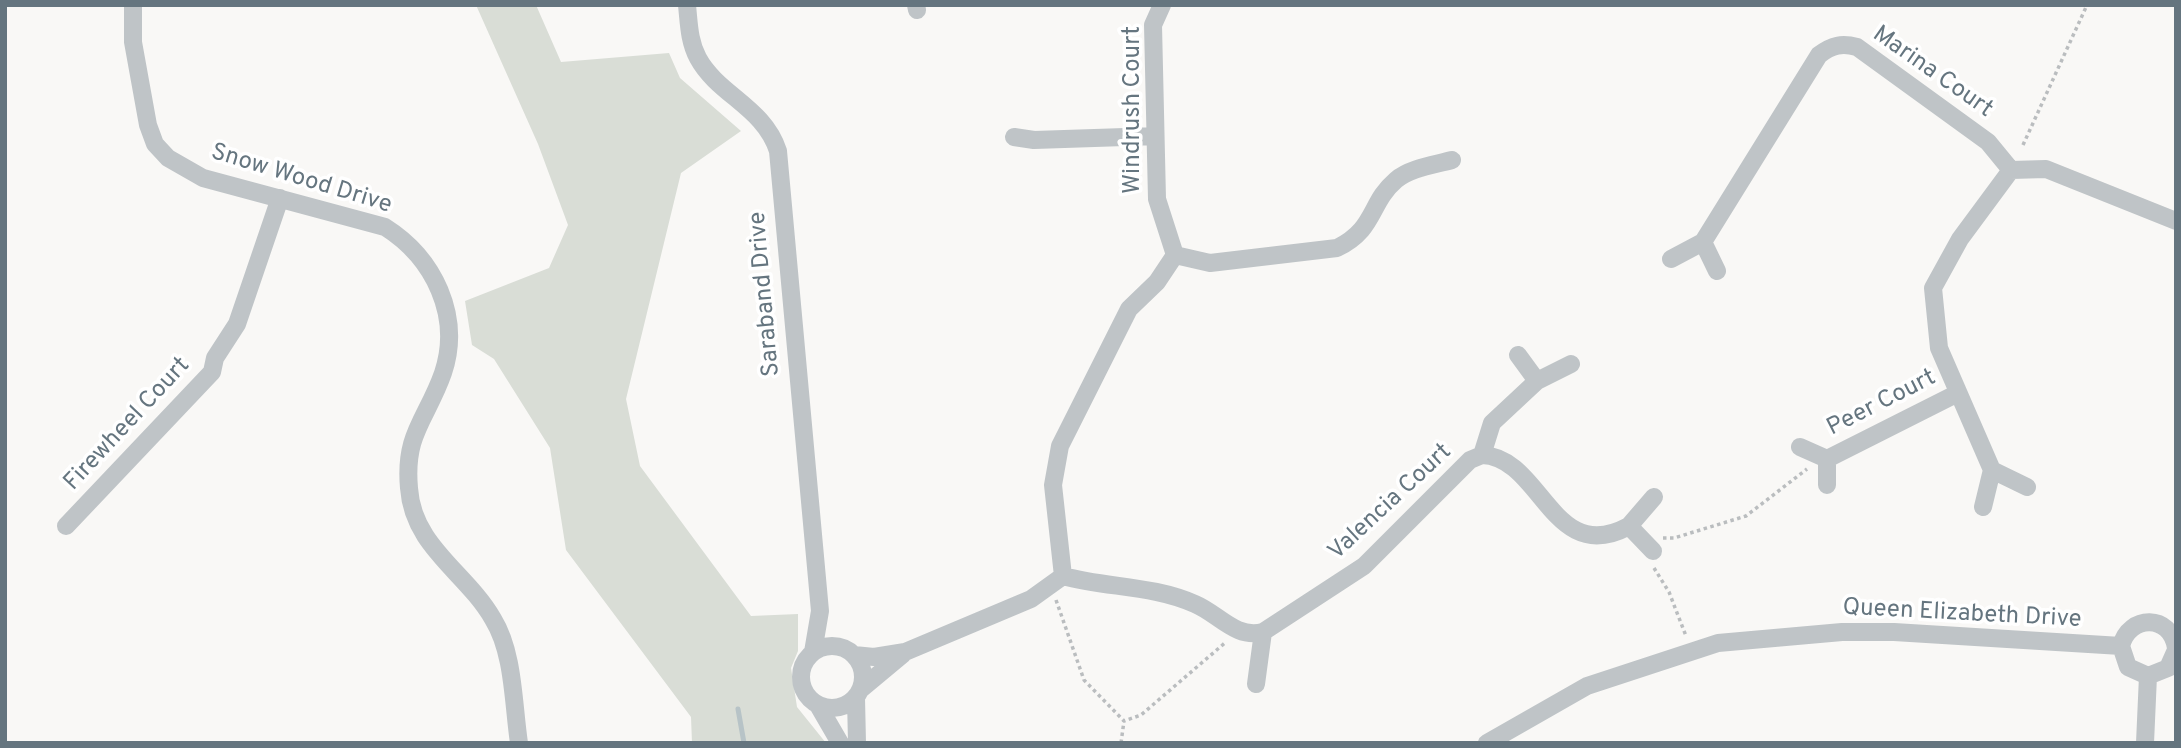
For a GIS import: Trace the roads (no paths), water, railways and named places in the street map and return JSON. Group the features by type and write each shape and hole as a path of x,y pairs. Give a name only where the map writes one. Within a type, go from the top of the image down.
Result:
{"street":[{"name":"Snow Wood Drive","path":"133,5 131,15 137,70 148,125 156,144 185,170 386,228 404,239 419,256 442,292 449,325 449,352 443,375 411,442 407,464 409,492 415,519 428,542 480,599 503,637 519,743"},
{"name":"Saraband Drive","path":"687,5 690,38 699,60 761,119 772,133 778,150 820,611 813,652"},
{"name":"Windrush Court","path":"1162,5 1153,25 1157,199 1175,255"},
{"name":"Marina Court","path":"1703,242 1819,55 1837,44 1857,47 1988,142 2011,170"},
{"path":"1014,137 1034,140 1155,136"},
{"path":"1057,580 1053,485 1060,446 1129,309 1157,282 1175,255 1210,263 1336,248 1354,239 1367,226 1386,191 1398,179 1452,160"},
{"path":"1983,508 1992,470 1938,348 1933,288 1960,239 2011,170 2046,169 2176,220"},
{"name":"Firewheel Court","path":"66,526 212,372 215,358 237,324 280,198"},
{"path":"1671,259 1703,242 1717,271"},
{"path":"1518,355 1537,381"},
{"name":"Valencia Court","path":"1263,632 1364,566 1470,460 1482,455 1492,422 1537,381 1571,363"},
{"name":"Peer Court","path":"1827,459 1958,393"},
{"name":"Peer Court","path":"1800,447 1827,459"},
{"path":"1482,455 1496,455 1508,463 1566,524 1581,534 1602,536 1629,526 1654,496"},
{"name":"Peer Court","path":"1827,459 1827,485"},
{"path":"1992,470 2027,486"},
{"path":"1629,526 1649,547"},
{"path":"841,743 818,705 804,690 802,670 813,652 821,648 874,657 905,652 1031,599 1057,580 1149,588 1200,606 1238,631 1251,635 1263,632 1256,684"},
{"name":"Saraband Drive","path":"820,611 847,651"},
{"path":"2150,621 2171,633 2176,649 2168,668 2148,676 2128,667 2121,646 2127,631 2141,622 2150,621"},
{"name":"Queen Elizabeth Drive","path":"1487,743 1587,687 1718,643 1842,632 1894,632 2121,646"},
{"path":"847,651 863,671 858,694 857,743"},
{"path":"818,705 838,708 905,652"},
{"path":"2145,743 2148,676"}],"waterway":[{"path":"738,709 744,743"}]}
